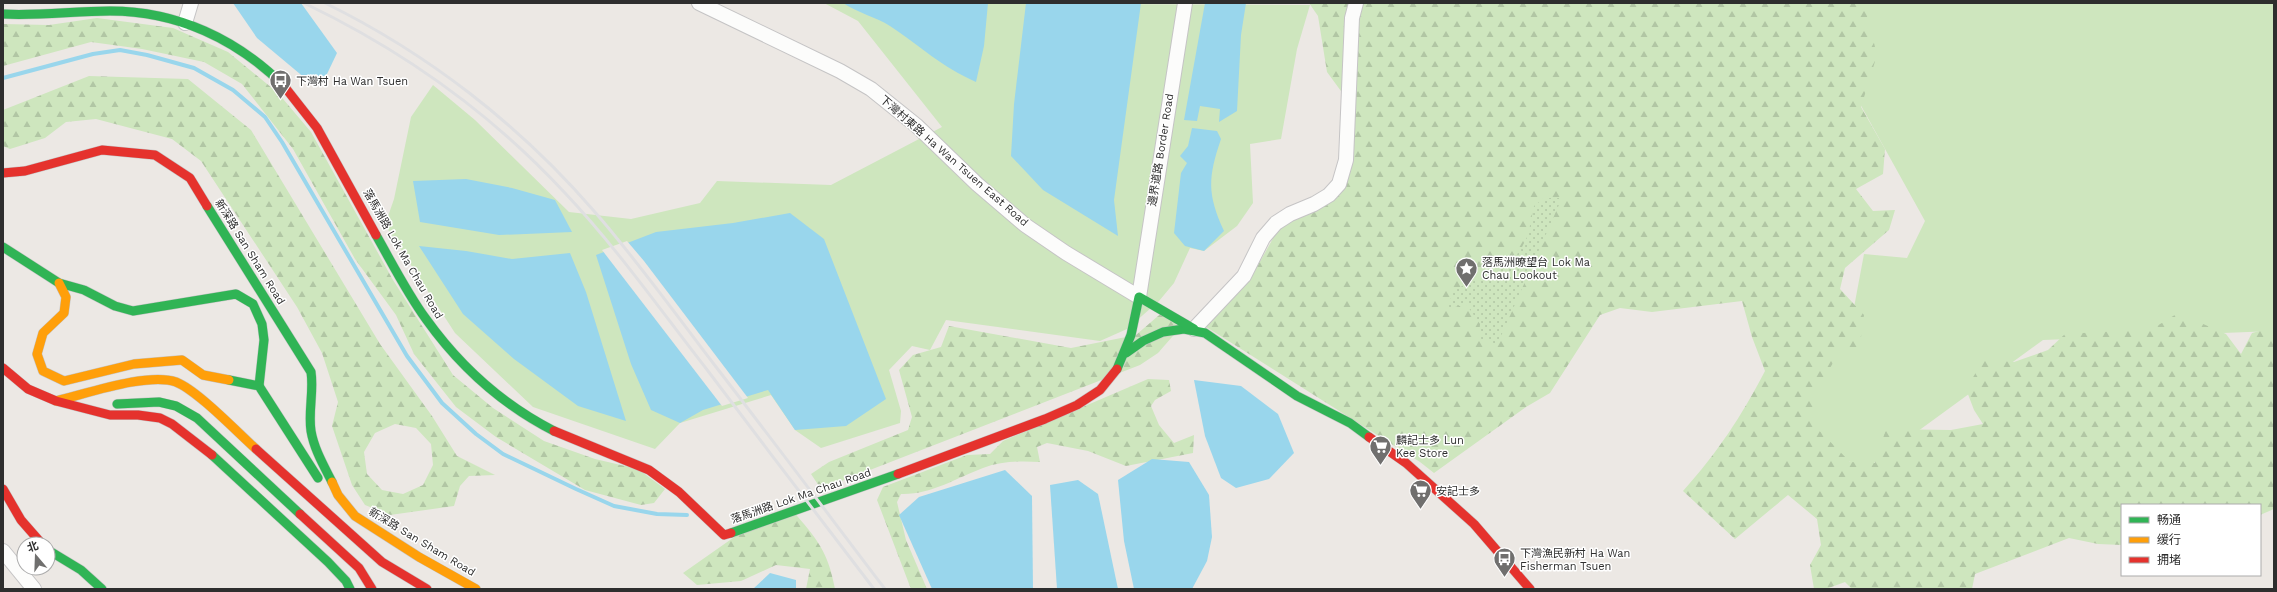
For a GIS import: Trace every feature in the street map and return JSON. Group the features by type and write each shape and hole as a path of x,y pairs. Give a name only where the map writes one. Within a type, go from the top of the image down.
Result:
{"main road":[{"name":"落馬洲路 Lok Ma Chau Road","path":"3,14 127,11 150,14 185,23 217,36 247,54 275,76 296,99 322,136 425,318 447,347 470,371 501,398 537,422 568,437 636,463 660,477 724,535 839,496 1015,430 1082,403 1098,391 1113,376 1126,353 1134,345 1153,335 1175,330 1194,329"},
{"name":"新深路 San Sham Road","path":"3,172 25,170 102,150 155,155 190,178 311,372 314,385 311,430 330,480 338,494 355,516"},
{"path":"3,247 59,283 84,290 115,306 133,311 236,294 253,304 262,324 264,340 259,386 203,375 182,360 134,364 64,381 43,371 36,354 43,333 64,312 66,297 59,283"},
{"name":"落馬洲路 Lok Ma Chau Road","path":"1126,353 1139,297 1194,329 1210,336 1297,396 1350,423 1393,453 1474,524 1530,589"},
{"path":"3,368 28,389 56,401 110,415 138,415 160,418 172,424 204,448 311,547 346,581 350,589"},
{"path":"56,401 148,379 162,378 178,382 191,391 382,562 427,589"},
{"name":"新深路 San Sham Road","path":"259,386 334,502 419,558 476,589"},
{"path":"56,401 107,404 152,400 174,404 197,418 359,568 372,589"},
{"path":"3,489 21,520 35,536"},
{"path":"14,525 28,536"},
{"path":"56,556 80,570 102,589"},
{"path":"56,561 66,573"}],"street":[{"path":"185,23 191,3"},
{"name":"下灣村東路 Ha Wan Tsuen East Road","path":"699,3 840,71 871,89 917,126 977,184 1025,225 1066,253 1139,297"},
{"name":"邊界道路 Border Road","path":"1139,297 1185,3"},
{"path":"1347,3 1352,18"},
{"path":"1194,329 1244,276 1263,238 1276,223 1290,214 1314,204 1329,195 1339,184 1346,160 1352,18 1356,3"},
{"path":"3,551 34,589"}],"green space":[{"path":"824,3 1310,5 1297,49 1281,139 1250,144 1253,203 1237,226 1204,251 1190,248 1174,283 1159,301 1127,329 1100,341 946,320 930,350 912,346 889,370 901,411 900,423 821,448 795,430 771,395 680,423 655,449 533,407 455,333 385,225 394,199 411,117 433,85 475,120 569,212 631,219 700,203 717,181 831,185 942,127 858,21"},
{"path":"1309,3 1864,3 1877,55 1861,107 1885,149 1883,174 1856,189 1873,211 1895,210 1889,230 1845,268 1840,289 1864,315 1858,359 1841,349 1815,394 1815,426 1850,462 1875,463 1886,429 1951,430 1983,424 1974,410 1966,389 1984,359 2014,362 2048,350 2065,334 2152,329 2178,313 2226,334 2241,354 2252,333 2274,327 2274,509 2261,515 2261,504 2121,504 2121,545 2098,544 2069,538 1975,574 1972,589 1852,589 1845,582 1826,589 1814,589 1810,565 1821,545 1817,519 1788,495 1735,539 1683,491 1696,477 1728,434 1765,371 1752,337 1742,301 1652,312 1620,308 1600,315 1550,393 1526,407 1434,473 1420,462 1203,325 1253,274 1280,226 1299,218 1343,187 1349,102 1327,72 1318,16"},
{"path":"1837,3 2274,3 2274,331 2043,340 1866,469 1806,442 1795,394 1852,318 1864,254 1907,258 1925,221 1859,102"},
{"path":"97,18 173,28 228,52 278,93 311,132 393,280 453,375 493,408 544,441 595,459 638,469 665,489 654,503 641,505 585,490 496,437 456,407 414,354 396,315 355,259 293,149 242,84 204,62 142,49 91,42 3,66 3,24 49,25"},
{"path":"89,76 188,79 251,130 380,344 432,416 457,456 495,475 469,476 460,486 454,506 390,515 365,505 352,485 332,426 338,402 322,353 297,307 201,161 172,139 96,119 66,122 45,138 10,149 3,146 3,110","holes":["395,424 416,428 431,444 433,465 423,485 403,494 382,490 367,474 364,452 375,433"]},
{"path":"1544,198 1562,198 1497,345 1479,338 1480,324 1466,304 1448,309 1453,290 1504,268 1520,251 1528,235 1534,206"},
{"path":"1165,310 1179,329 1158,353 1140,365 821,489 811,474 829,462 908,430 912,417 899,370 913,355 941,347 949,326 1071,348 1136,335"},
{"path":"1148,379 1169,380 1171,391 1155,400 1151,406 1159,425 1174,443 1194,435 1193,453 1126,466 1088,451 1047,443 1037,447 1040,462 997,464 983,468 933,489 912,494 901,494 897,502 906,540 927,589 911,589 877,500 883,487 967,455 990,454 1003,441"},
{"path":"792,510 815,538 825,555 835,589 806,589 810,569 776,565 741,581 697,585 683,573 760,519"}],"water":[{"path":"233,3 301,3 337,53 327,74 312,84 257,38"},
{"path":"843,3 988,3 984,46 976,82 952,70 890,26"},
{"path":"1026,3 1141,3 1114,200 1118,236 1043,190 1011,156 1014,104"},
{"path":"1205,3 1246,3 1241,35 1237,111 1219,122 1220,109 1200,106 1197,121 1184,120"},
{"path":"1192,128 1217,131 1221,139 1214,164 1211,185 1212,196 1218,218 1224,231 1204,251 1185,246 1174,233 1181,173 1187,163 1180,156 1188,146"},
{"path":"466,179 512,188 555,200 572,232 499,235 420,222 413,181"},
{"path":"790,213 824,239 886,399 846,426 795,430 768,390 703,410 680,423 651,410 631,364 596,255 656,232 733,223"},
{"path":"419,246 466,251 512,259 570,253 586,292 626,421 578,406 514,359 463,314"},
{"path":"1194,380 1241,386 1278,414 1294,453 1269,479 1236,488 1221,478 1205,436"},
{"path":"1152,459 1189,462 1209,495 1212,537 1207,561 1192,589 1134,589 1124,541 1118,480"},
{"path":"1005,470 1032,496 1033,589 932,589 899,515 919,497"},
{"path":"1078,480 1098,494 1118,589 1057,589 1050,485"},
{"path":"770,573 796,580 796,589 753,589"}],"pier":[{"path":"627,241 644,261 748,398 722,406 602,250"}],"waterway":[{"path":"3,78 93,54 120,50 147,55 194,68 233,90 265,117 282,142 407,356 442,403 476,434 503,454 576,489 614,506 657,514 687,515"}],"railway":[{"path":"304,3 376,41 444,86 476,110 537,164 584,214 638,280 874,589"},
{"path":"325,3 400,44 435,68 503,121 535,149 565,179 610,229 640,267 885,589"}],"traffic: fast":[{"path":"3,14 110,11 135,12 159,16 182,22 226,42 246,54 266,69 284,86"},
{"path":"207,206 311,372 312,387 310,424 312,438 332,482"},
{"path":"376,235 419,309 453,352 468,368 500,396 535,421 554,431"},
{"path":"3,247 59,283 84,290 115,306 133,311 236,294 253,304 262,324 264,340 259,386"},
{"path":"1117,369 1131,335 1139,297 1194,329"},
{"path":"1126,353 1143,341 1163,332 1184,329 1205,333 1297,396 1350,423 1369,437"},
{"path":"229,380 259,386 318,478"},
{"path":"117,404 159,402 176,406 197,418 300,514"},
{"path":"212,455 328,562 346,581 350,589"},
{"path":"731,533 898,474"},
{"path":"56,555 81,570 102,589"}],"traffic: slow":[{"path":"59,283 66,297 64,313 43,333 37,354 43,371 64,381 134,364 182,360 203,375 229,380"},
{"path":"56,401 100,389 134,382 150,380 176,382 206,402 256,449"},
{"path":"332,482 338,495 355,516 419,557 476,589"}],"traffic: jam":[{"path":"284,86 317,128 376,235"},
{"path":"3,173 25,171 102,150 155,155 190,178 207,206"},
{"path":"3,368 28,389 56,401 110,415 138,415 160,418 172,424 212,455"},
{"path":"898,474 1045,419 1077,405 1100,390 1117,369"},
{"path":"554,431 649,470 679,492 724,535 731,533"},
{"path":"1369,437 1406,463 1474,524 1530,589"},
{"path":"256,449 382,562 427,589"},
{"path":"3,489 21,520 35,536"},
{"path":"300,514 359,568 372,589"}],"place":[{"name":"下灣村 Ha Wan Tsuen","path":"281,100"},
{"name":"落馬洲暸望台 Lok Ma Chau Lookout","path":"1467,288"},
{"name":"麟記士多 Lun Kee Store","path":"1380,466"},
{"name":"安記士多","path":"1421,510"},
{"name":"下灣漁民新村 Ha Wan Fisherman Tsuen","path":"1504,578"}]}
